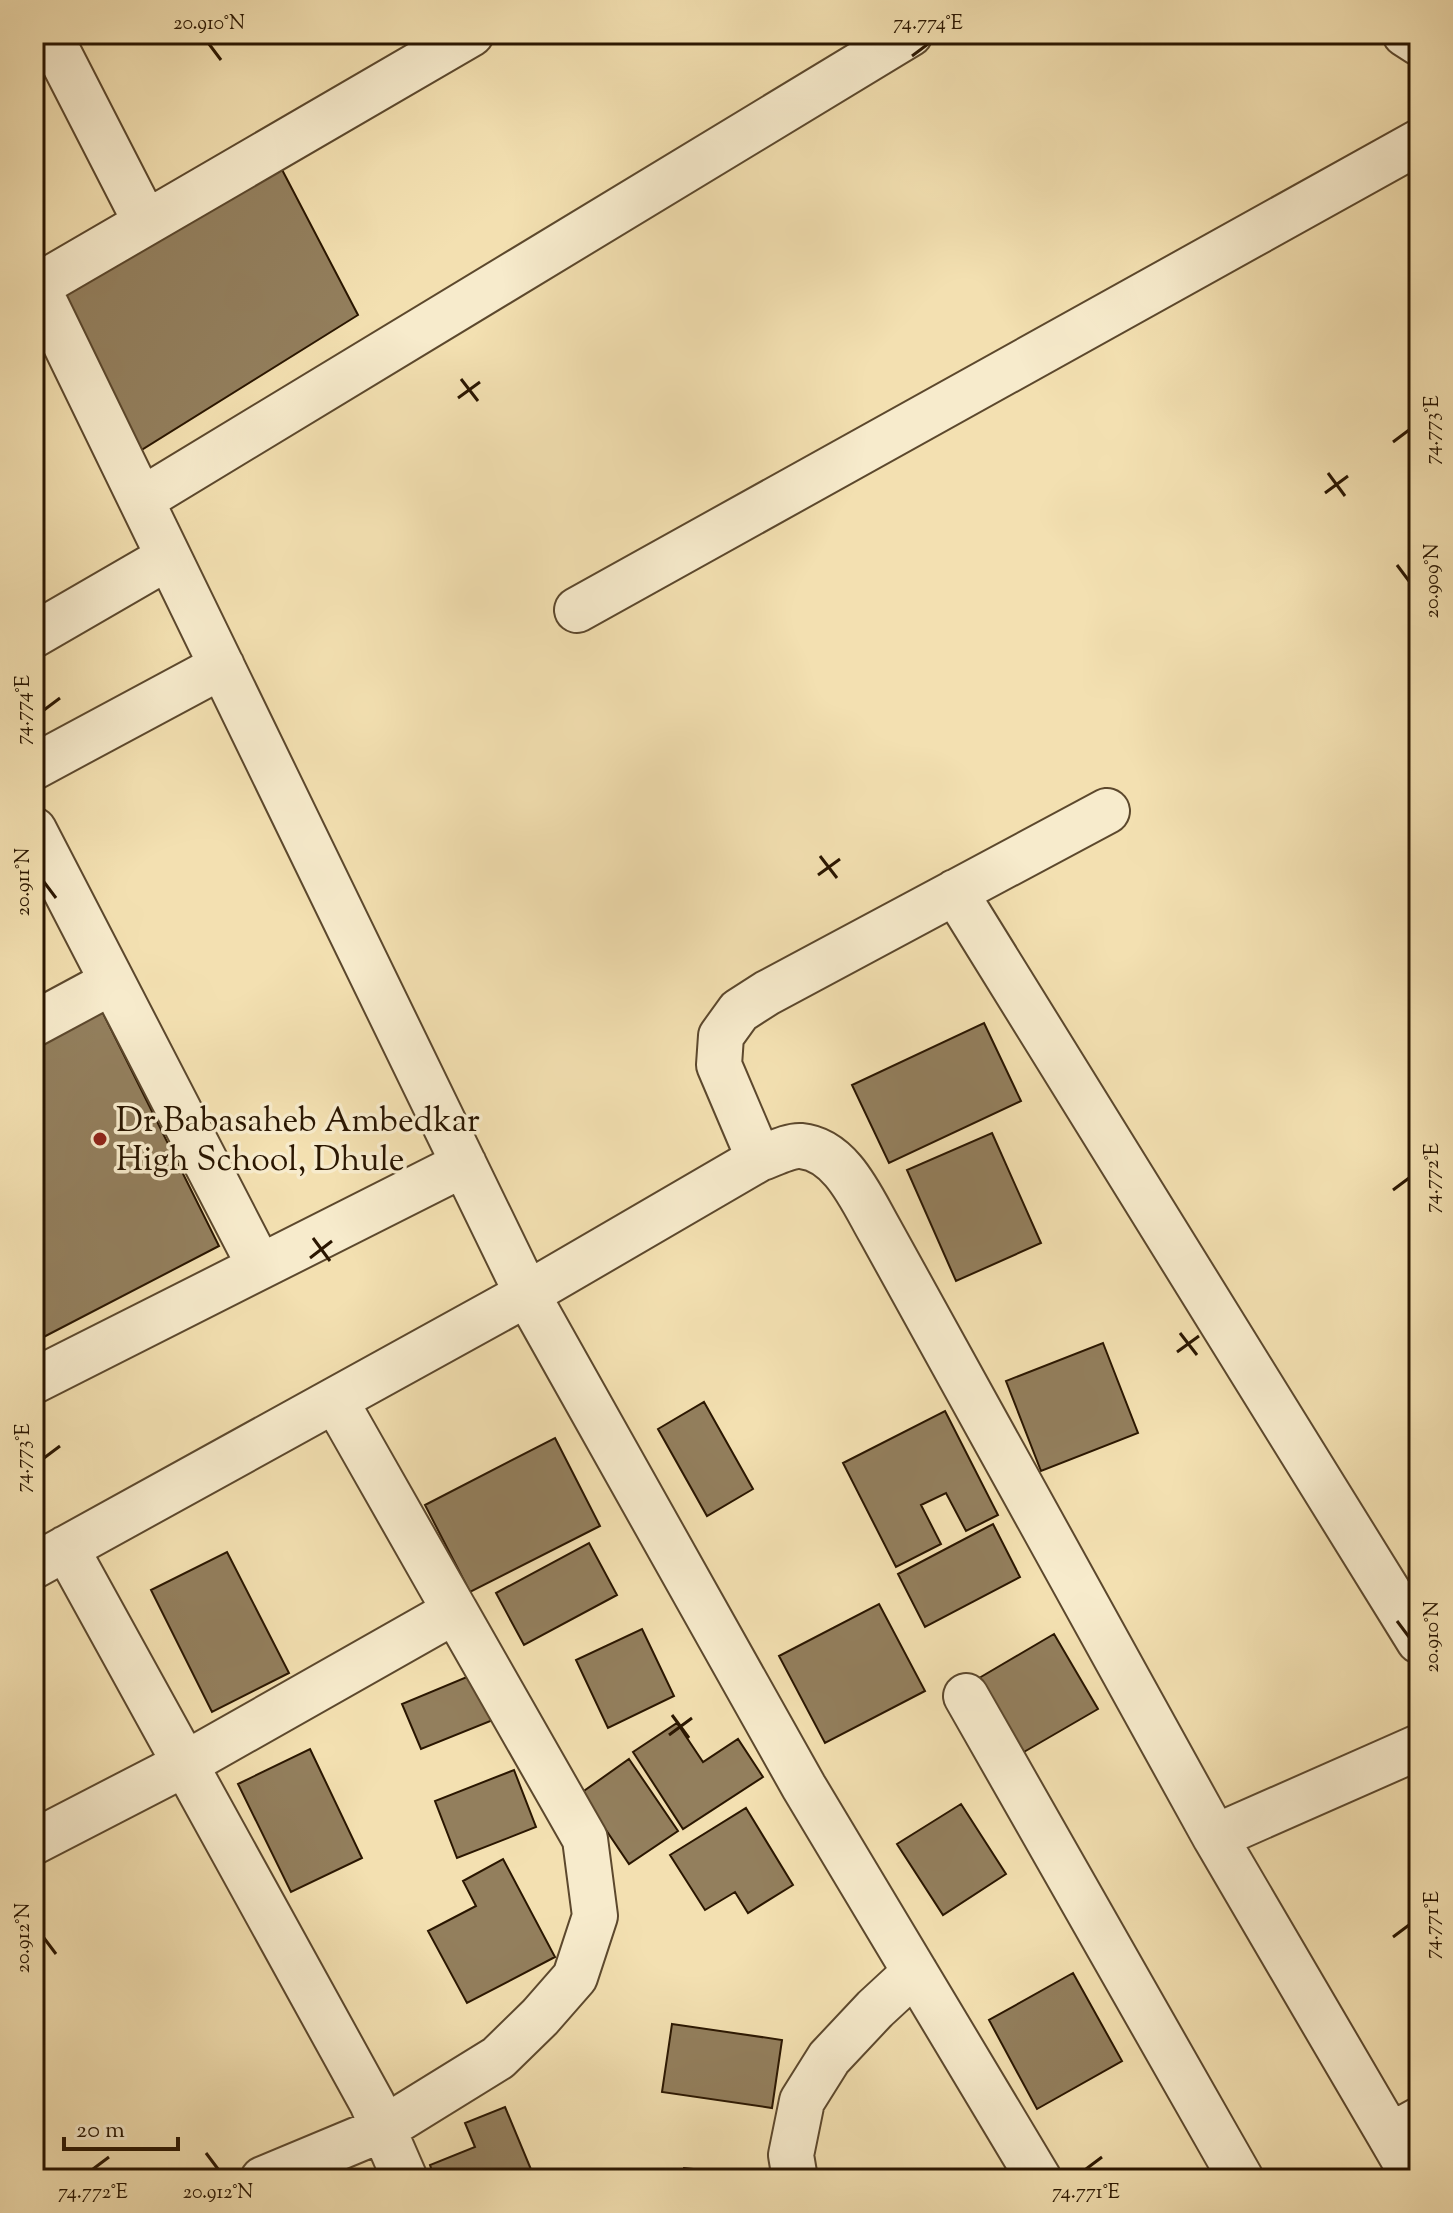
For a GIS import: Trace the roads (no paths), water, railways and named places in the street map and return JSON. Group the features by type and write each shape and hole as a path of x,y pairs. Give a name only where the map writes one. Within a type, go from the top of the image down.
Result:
{"street":[{"path":"49,34 146,223"},
{"path":"471,34 35,285 527,1294 797,1774 1039,2179"},
{"path":"141,500 910,34"},
{"path":"1405,34 1419,43"},
{"path":"577,610 1419,142"},
{"path":"34,635 167,558"},
{"path":"34,767 222,666"},
{"path":"759,1159 719,1065 721,1036 739,1011 767,993 1107,811"},
{"path":"34,830 260,1267"},
{"path":"955,892 1419,1641"},
{"path":"34,1024 112,982"},
{"path":"405,2179 372,2103 185,1764 50,1557 527,1294 759,1159 798,1146 818,1151 840,1167 858,1193 1215,1837 1404,2128 1415,2179"},
{"path":"34,1381 464,1164"},
{"path":"263,2179 383,2129 498,2058 575,1977 595,1916 585,1839 335,1400"},
{"path":"34,1842 185,1764 455,1611"},
{"path":"966,1696 1241,2179"},
{"path":"1215,1837 1419,1747"},
{"path":"795,2179 791,2155 802,2101 829,2058 915,1972"}],"place":[{"name":"Dr Babasaheb Ambedkar High School, Dhule","path":"100,1139"}]}
